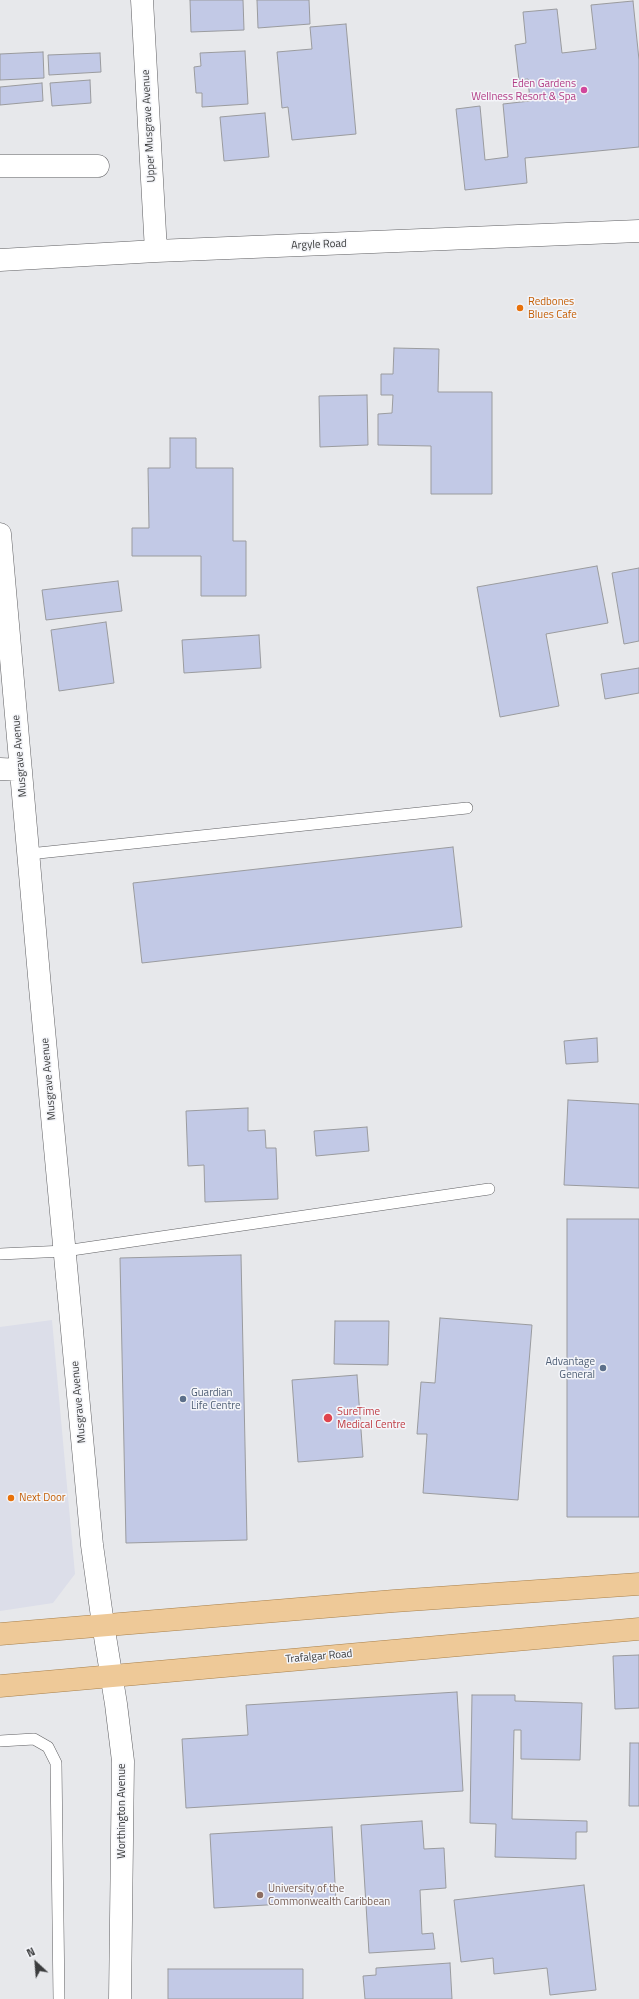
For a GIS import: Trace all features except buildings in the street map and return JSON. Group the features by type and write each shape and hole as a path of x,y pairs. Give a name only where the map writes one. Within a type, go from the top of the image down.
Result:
{"main road":[{"path":"0,1634 102,1624 639,1584"},
{"name":"Trafalgar Road","path":"0,1686 639,1629"}],"street":[{"name":"Upper Musgrave Avenue","path":"142,0 156,252"},
{"path":"0,166 98,166"},
{"name":"Argyle Road","path":"0,260 639,231"},
{"name":"Musgrave Avenue","path":"0,534 92,1545 102,1624"},
{"path":"0,769 22,770"},
{"name":"Worthington Avenue","path":"102,1624 123,1761 120,1999"}],"lane":[{"path":"29,854 467,808"},
{"path":"0,1254 65,1251 489,1189"},
{"path":"0,1741 34,1738 48,1747 56,1763 59,1999"}],"shaded area":[{"path":"52,1320 75,1574 53,1603 0,1611 0,1327"}],"place":[{"name":"Eden Gardens Wellness Resort & Spa","path":"584,90"},
{"name":"Redbones Blues Cafe","path":"520,308"},
{"name":"Advantage General","path":"603,1368"},
{"name":"Guardian Life Centre","path":"183,1399"},
{"name":"SureTime Medical Centre","path":"328,1418"},
{"name":"Next Door","path":"11,1498"},
{"name":"University of the Commonwealth Caribbean","path":"260,1895"}]}
